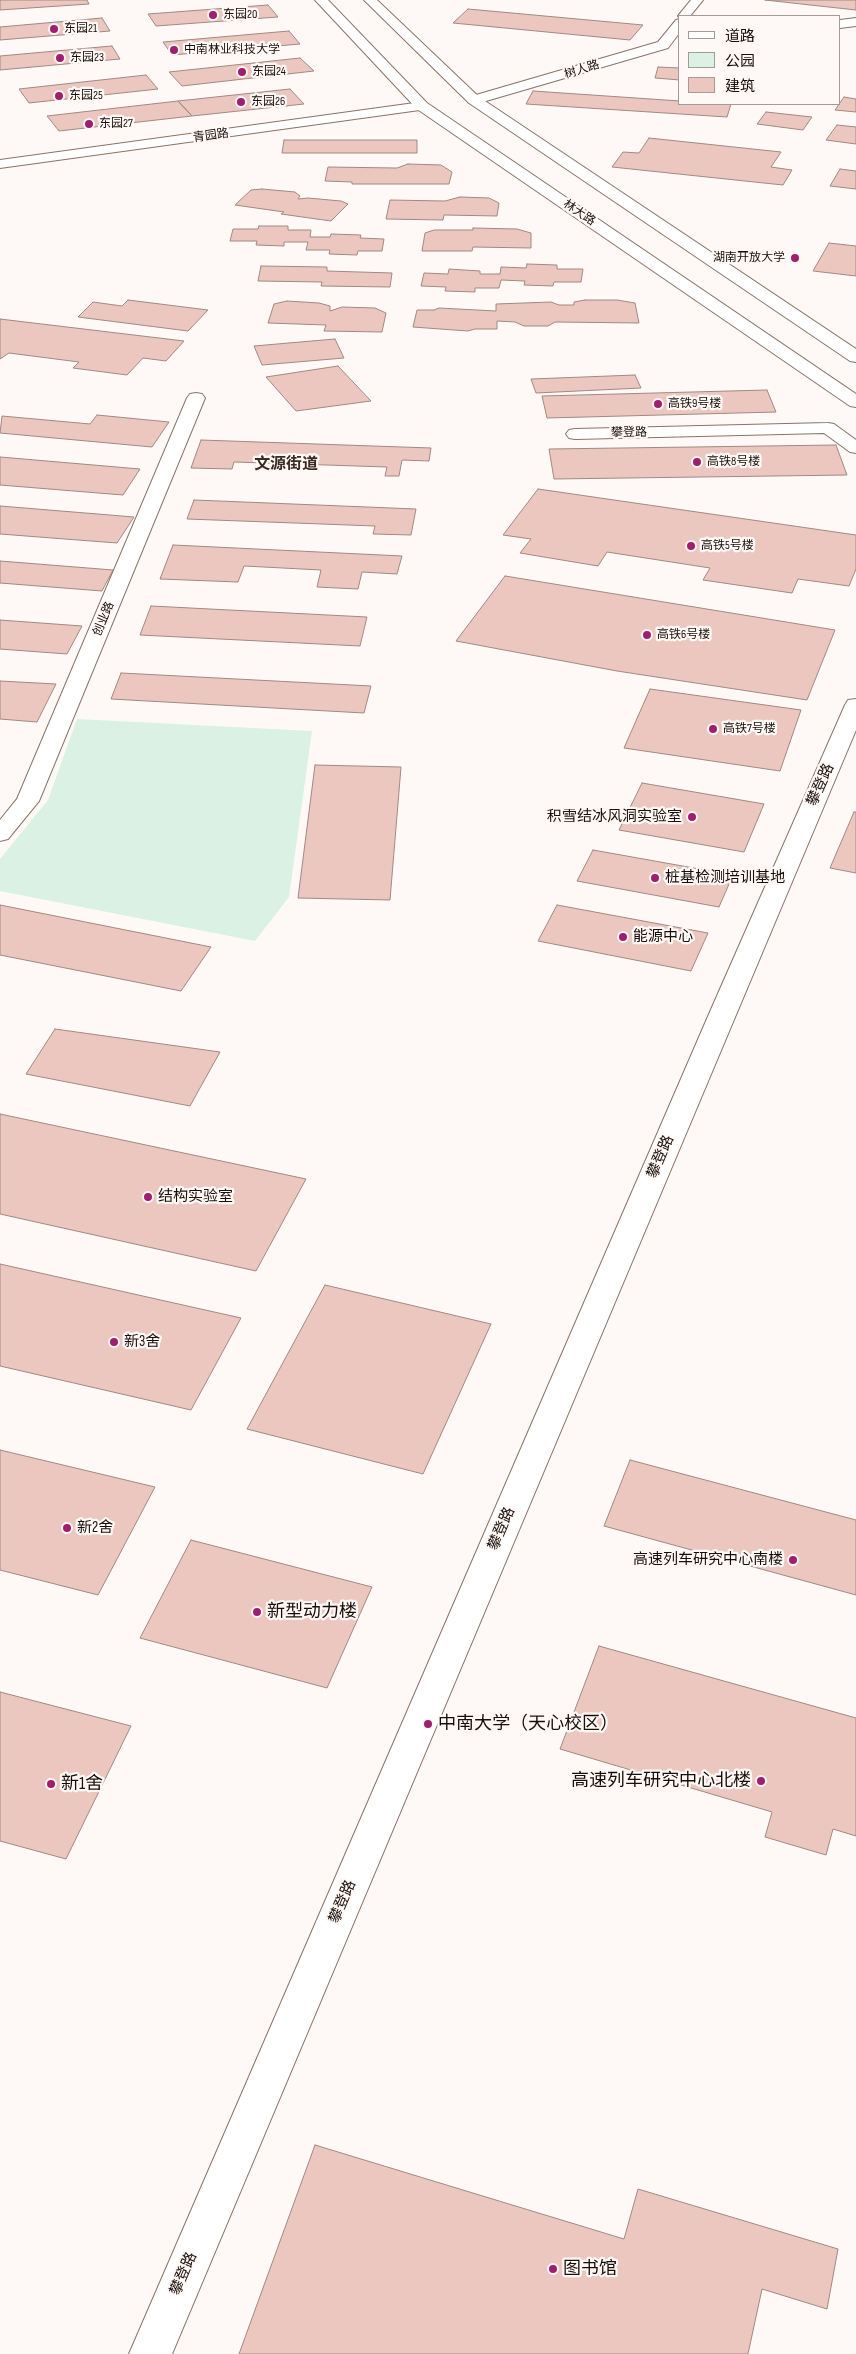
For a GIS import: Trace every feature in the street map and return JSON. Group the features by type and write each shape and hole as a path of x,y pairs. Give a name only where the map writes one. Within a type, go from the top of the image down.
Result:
{"street":[{"name":"林大路","path":"321,0 422,106 856,402"},
{"path":"370,0 474,100 856,357"},
{"path":"685,15 697,0"},
{"path":"841,24 856,22"},
{"path":"663,44 678,25"},
{"name":"树人路","path":"474,100 569,74 663,44 678,43"},
{"name":"青园路","path":"0,164 422,106"},
{"name":"创业路","path":"0,834 28,800 196,398"},
{"name":"攀登路","path":"575,434 828,428 856,448"},
{"name":"攀登路","path":"150,2354 722,1014 856,706"}],"green space":[{"path":"77,719 312,731 289,897 255,941 0,891 0,859 48,800"}],"building":[{"path":"0,0 87,0 89,4 0,10"},
{"path":"765,0 856,0 856,10"},
{"name":"东园20","path":"268,5 278,17 156,26 148,14"},
{"path":"468,9 643,25 630,40 453,23"},
{"name":"东园21","path":"102,18 110,31 0,40 0,27"},
{"path":"289,31 300,44 172,55 163,42"},
{"name":"东园23","path":"112,46 120,59 0,70 0,56"},
{"name":"东园24","path":"300,58 314,71 182,86 169,72"},
{"path":"658,67 678,68 678,80 655,78"},
{"name":"东园25","path":"146,75 158,89 29,103 19,89"},
{"name":"东园26","path":"290,89 304,104 192,116 178,101"},
{"path":"533,91 678,101 678,105 731,105 727,117 526,104"},
{"path":"844,97 856,99 856,112 835,110 838,105 841,105"},
{"name":"东园27","path":"178,101 192,116 59,131 47,116"},
{"path":"766,112 812,117 803,130 757,124"},
{"path":"837,125 856,127 856,144 826,140"},
{"path":"649,138 781,152 771,167 792,170 783,185 612,167 623,152 639,153"},
{"path":"284,140 417,140 417,153 282,153"},
{"path":"408,164 441,165 452,172 449,184 352,184 352,182 325,181 328,167 397,168"},
{"path":"840,169 856,171 856,189 830,186"},
{"path":"251,190 295,192 300,196 298,199 341,201 348,204 331,221 235,205"},
{"path":"460,197 489,198 499,203 497,216 444,215 443,220 386,219 390,200 445,201"},
{"path":"259,226 288,226 288,230 311,230 310,237 330,237 331,234 361,235 360,238 384,239 382,251 358,251 357,255 329,254 330,250 306,250 308,242 284,242 284,246 256,245 257,241 230,241 233,229 258,229"},
{"path":"473,228 517,229 531,233 531,248 473,247 472,251 422,251 425,233 434,230 473,230"},
{"path":"829,243 856,246 856,276 813,271"},
{"path":"527,264 557,265 557,269 583,269 581,282 554,282 553,286 524,285 525,281 501,280 499,288 475,288 475,292 445,291 446,287 421,286 424,273 448,274 449,269 480,271 480,274 500,274 501,267 526,268"},
{"path":"261,266 327,267 327,271 392,273 390,287 321,286 322,282 258,281"},
{"path":"128,300 208,310 188,331 78,317 93,302 122,306"},
{"path":"617,300 635,303 639,323 555,322 548,326 524,326 515,322 497,321 497,329 475,329 468,331 413,327 417,310 434,310 439,308 496,311 496,304 551,302 559,305 574,305 574,302"},
{"path":"287,301 319,303 330,306 330,311 342,307 375,308 386,313 382,332 324,331 326,325 268,323 274,304"},
{"path":"0,319 184,341 166,361 143,358 127,375 73,368 79,362 9,353 0,359"},
{"path":"335,339 344,358 262,365 254,346"},
{"path":"338,366 371,401 296,411 266,377"},
{"path":"635,375 641,388 536,393 531,379"},
{"name":"高铁9号楼","path":"767,390 776,412 547,418 542,396"},
{"path":"97,415 169,422 152,447 0,433 2,416 90,424"},
{"path":"201,440 431,448 429,461 402,460 399,476 385,476 387,467 234,462 232,469 191,468"},
{"name":"高铁8号楼","path":"836,445 847,475 554,479 549,449"},
{"path":"0,457 140,469 123,495 0,485"},
{"name":"高铁5号楼","path":"538,489 856,535 856,569 849,586 798,579 792,593 703,580 710,568 607,552 598,566 520,553 531,539 503,535"},
{"path":"194,500 416,509 411,535 373,534 375,526 187,519"},
{"path":"0,506 134,517 117,543 0,534"},
{"path":"173,545 402,556 397,574 362,572 358,589 317,587 321,570 244,566 238,582 160,579"},
{"path":"0,561 113,570 102,591 0,583"},
{"name":"高铁6号楼","path":"505,576 835,630 807,700 617,671 456,641"},
{"path":"151,606 367,617 360,646 140,635"},
{"path":"0,620 82,626 67,654 0,649"},
{"path":"121,673 371,686 364,713 111,699"},
{"path":"0,681 56,684 37,722 0,719"},
{"name":"高铁7号楼","path":"650,689 801,710 780,771 624,748"},
{"path":"315,765 401,767 390,900 298,898"},
{"name":"积雪结冰风洞实验室","path":"642,783 764,804 744,852 619,830"},
{"path":"854,812 856,812 856,873 830,868"},
{"name":"桩基检测培训基地","path":"593,850 733,875 719,907 577,881"},
{"path":"0,905 211,947 181,991 0,955"},
{"name":"能源中心","path":"557,905 708,933 691,971 538,941"},
{"path":"55,1029 220,1052 190,1106 26,1074"},
{"name":"结构实验室","path":"0,1114 306,1179 256,1271 0,1214"},
{"name":"新3舍","path":"0,1264 241,1318 191,1410 0,1366"},
{"path":"325,1285 491,1324 423,1474 247,1429"},
{"name":"新2舍","path":"0,1450 155,1487 98,1595 0,1570"},
{"name":"高速列车研究中心南楼","path":"630,1460 856,1520 856,1595 604,1526"},
{"name":"新型动力楼","path":"191,1540 372,1587 327,1688 140,1638"},
{"name":"高速列车研究中心北楼","path":"599,1646 856,1718 856,1836 833,1829 826,1855 765,1837 772,1812 560,1749"},
{"name":"新1舍","path":"0,1692 131,1726 66,1859 0,1841"},
{"name":"图书馆","path":"315,2145 624,2239 638,2189 838,2249 827,2309 762,2289 748,2354 239,2354"}],"place":[{"name":"东园20","path":"213,15"},
{"name":"东园21","path":"54,29"},
{"name":"中南林业科技大学","path":"174,50"},
{"name":"东园23","path":"60,58"},
{"name":"东园24","path":"242,72"},
{"name":"东园25","path":"59,96"},
{"name":"东园26","path":"241,102"},
{"name":"东园27","path":"89,124"},
{"name":"湖南开放大学","path":"795,258"},
{"name":"高铁9号楼","path":"658,404"},
{"name":"高铁8号楼","path":"697,462"},
{"name":"高铁5号楼","path":"691,546"},
{"name":"高铁6号楼","path":"647,635"},
{"name":"高铁7号楼","path":"713,729"},
{"name":"积雪结冰风洞实验室","path":"692,817"},
{"name":"桩基检测培训基地","path":"655,878"},
{"name":"能源中心","path":"623,937"},
{"name":"结构实验室","path":"148,1197"},
{"name":"新3舍","path":"114,1342"},
{"name":"新2舍","path":"67,1528"},
{"name":"高速列车研究中心南楼","path":"793,1560"},
{"name":"新型动力楼","path":"257,1612"},
{"name":"中南大学（天心校区）","path":"428,1724"},
{"name":"高速列车研究中心北楼","path":"761,1781"},
{"name":"新1舍","path":"51,1784"},
{"name":"图书馆","path":"553,2269"}],"district":[{"name":"文源街道","path":"286,465"}]}
